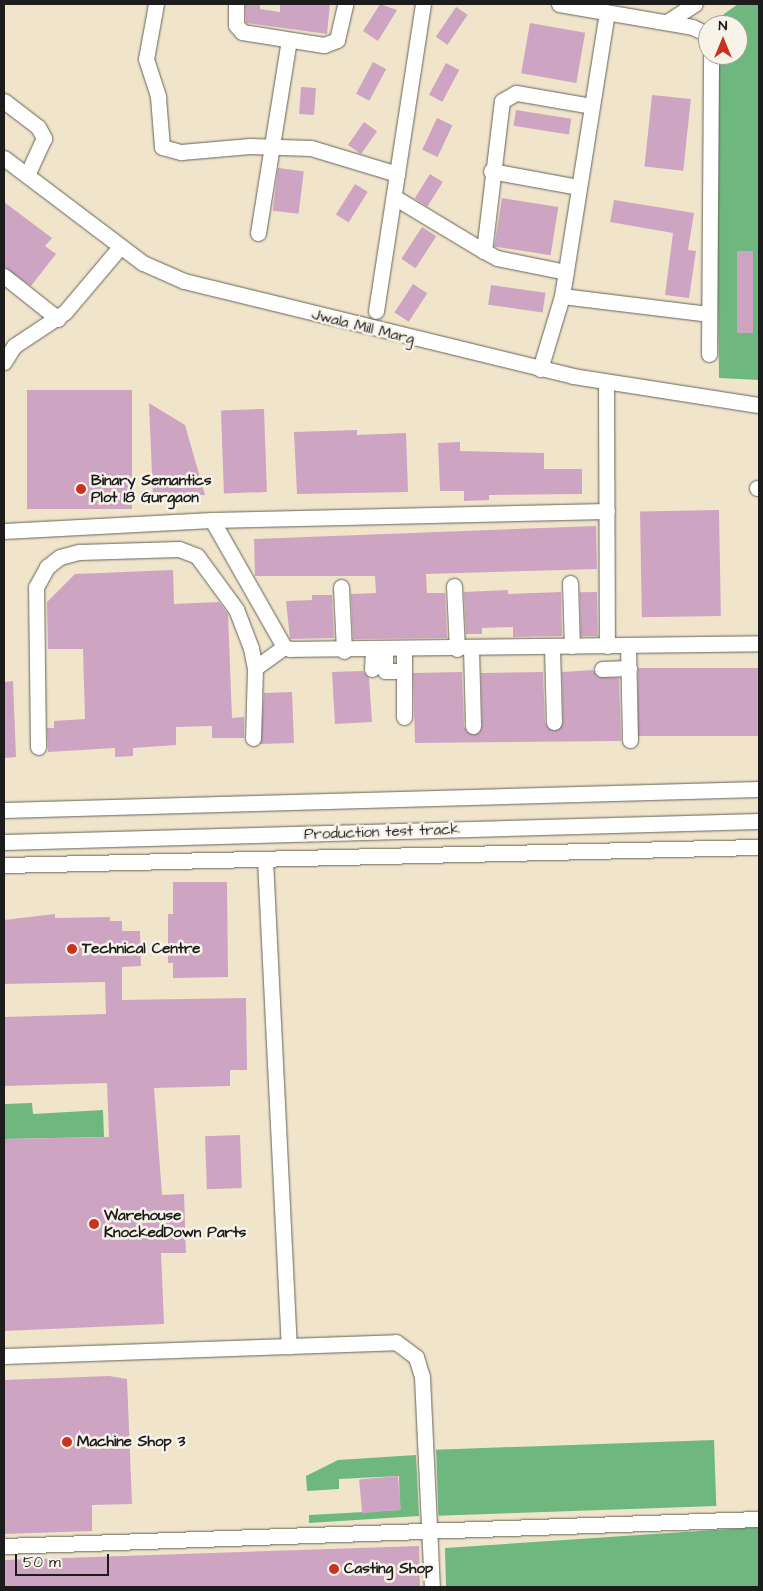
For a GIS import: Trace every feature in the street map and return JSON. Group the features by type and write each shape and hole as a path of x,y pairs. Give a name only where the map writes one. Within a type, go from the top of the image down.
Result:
{"street":[{"path":"156,4 146,54 158,97 162,148 181,152 275,145 311,148 397,174"},
{"path":"236,4 238,30 324,45 337,40 345,4"},
{"path":"376,311 423,4"},
{"path":"564,4 667,22 698,31"},
{"path":"667,22 695,4"},
{"path":"540,369 562,296 607,13"},
{"path":"258,233 275,145 290,40"},
{"path":"709,354 711,65"},
{"path":"484,251 491,171 504,96 516,93 591,106"},
{"path":"4,101 38,127 44,138 27,175"},
{"name":"Jwala Mill Marg","path":"4,158 120,247 184,282 540,369 606,382 759,405"},
{"path":"491,171 578,187"},
{"path":"394,197 497,258 566,272"},
{"path":"4,362 14,346 58,318 120,247"},
{"path":"4,276 58,318"},
{"path":"562,296 708,314"},
{"path":"606,382 607,646"},
{"path":"4,531 212,520 607,511"},
{"path":"212,520 284,647"},
{"path":"38,747 34,597 47,567 69,553 190,551 212,572 236,609 255,668 253,738"},
{"path":"570,583 572,646"},
{"path":"454,586 464,648 473,726"},
{"path":"341,587 344,651"},
{"path":"255,668 284,647 344,651 759,643"},
{"path":"628,645 630,740"},
{"path":"552,647 554,722"},
{"path":"379,650 379,670 404,671"},
{"path":"404,650 404,717"},
{"path":"602,668 629,668"},
{"path":"4,810 759,789"},
{"name":"Production test track","path":"4,842 759,821"},
{"path":"4,865 759,847"},
{"path":"265,859 289,1346"},
{"path":"4,1356 396,1342 416,1357 422,1377 432,1587"},
{"path":"4,1546 759,1519"}],"green space":[{"path":"738,4 759,4 759,380 719,378 715,65 748,65 748,15 724,14"},
{"path":"32,1103 33,1114 103,1110 104,1137 4,1139 4,1104"},
{"path":"714,1440 716,1506 438,1516 436,1450"},
{"path":"416,1455 419,1516 309,1523 309,1515 400,1510 399,1476 339,1479 339,1489 307,1491 306,1476 338,1460"},
{"path":"759,1527 759,1587 446,1587 445,1548"}],"building":[{"path":"245,4 260,4 260,9 280,12 280,4 330,4 327,34 246,23"},
{"path":"380,4 397,10 378,41 363,31"},
{"path":"456,7 468,15 447,45 436,37"},
{"path":"530,23 585,33 576,83 521,73"},
{"path":"373,62 386,69 369,101 356,94"},
{"path":"446,63 459,70 442,102 429,95"},
{"path":"301,87 316,88 314,115 299,114"},
{"path":"652,95 691,99 683,171 644,167"},
{"path":"516,110 571,119 569,135 513,126"},
{"path":"437,118 452,125 438,157 422,150"},
{"path":"364,122 377,131 361,154 348,145"},
{"path":"278,168 304,171 299,214 273,211"},
{"path":"430,174 443,182 427,207 415,199"},
{"path":"355,184 368,192 349,222 336,215"},
{"path":"502,198 558,207 551,255 494,246"},
{"path":"614,200 694,213 688,250 696,251 689,298 665,295 673,233 610,222"},
{"path":"4,202 52,238 45,246 56,254 31,286 4,267"},
{"path":"422,227 436,236 416,268 401,259"},
{"path":"737,251 753,251 753,333 737,333"},
{"path":"413,284 427,293 409,322 394,313"},
{"path":"491,285 545,293 543,312 488,305"},
{"path":"27,390 132,390 132,509 27,509"},
{"path":"149,403 185,425 205,495 153,497"},
{"path":"264,409 267,492 224,493 221,411"},
{"path":"357,430 357,435 406,433 408,492 297,494 294,432"},
{"path":"460,442 460,451 544,453 544,469 582,469 582,494 489,495 489,500 464,501 464,491 440,491 438,443"},
{"path":"719,510 721,616 642,617 640,511"},
{"path":"596,526 597,569 426,574 427,593 445,593 447,638 353,639 351,594 376,593 375,576 255,576 254,539"},
{"path":"173,570 174,604 219,602 228,614 232,718 244,717 244,738 212,738 212,726 176,727 176,745 133,748 133,756 115,757 115,748 48,752 47,728 54,728 54,721 85,719 83,649 48,649 47,602 75,574"},
{"path":"508,590 508,594 561,592 562,636 513,637 513,627 482,628 482,634 466,634 464,592"},
{"path":"580,592 597,592 598,636 581,636"},
{"path":"312,595 332,595 334,638 290,639 286,601 312,600"},
{"path":"638,668 759,668 759,736 638,736"},
{"path":"593,670 598,677 619,678 621,741 415,743 413,673 462,672 464,727 473,735 482,726 481,673 543,672 545,723 554,731 563,722 562,672"},
{"path":"363,671 369,678 372,722 335,724 332,672"},
{"path":"13,681 16,757 4,758 4,682"},
{"path":"292,692 294,743 260,744 264,693"},
{"path":"173,882 227,882 228,977 173,978 173,963 168,963 168,914 173,914"},
{"path":"55,914 55,918 110,917 110,921 122,921 122,931 140,931 141,966 122,967 122,1000 246,998 247,1070 230,1070 230,1086 154,1088 162,1195 184,1194 186,1253 161,1253 164,1324 4,1331 4,1139 109,1137 107,1083 4,1086 4,1017 106,1014 105,982 4,984 4,920"},
{"path":"240,1135 242,1188 207,1189 205,1136"},
{"name":"Machine Shop 3","path":"109,1376 127,1379 132,1504 92,1505 92,1531 4,1534 4,1380"},
{"path":"398,1476 401,1510 362,1513 359,1479"},
{"path":"419,1546 420,1587 4,1587 4,1560"}],"place":[{"name":"Binary Semantics Plot 18 Gurgaon","path":"81,489"},
{"name":"Technical Centre","path":"72,949"},
{"name":"Warehouse KnockedDown Parts","path":"94,1224"},
{"name":"Machine Shop 3","path":"67,1442"},
{"name":"Casting Shop","path":"334,1569"}]}
